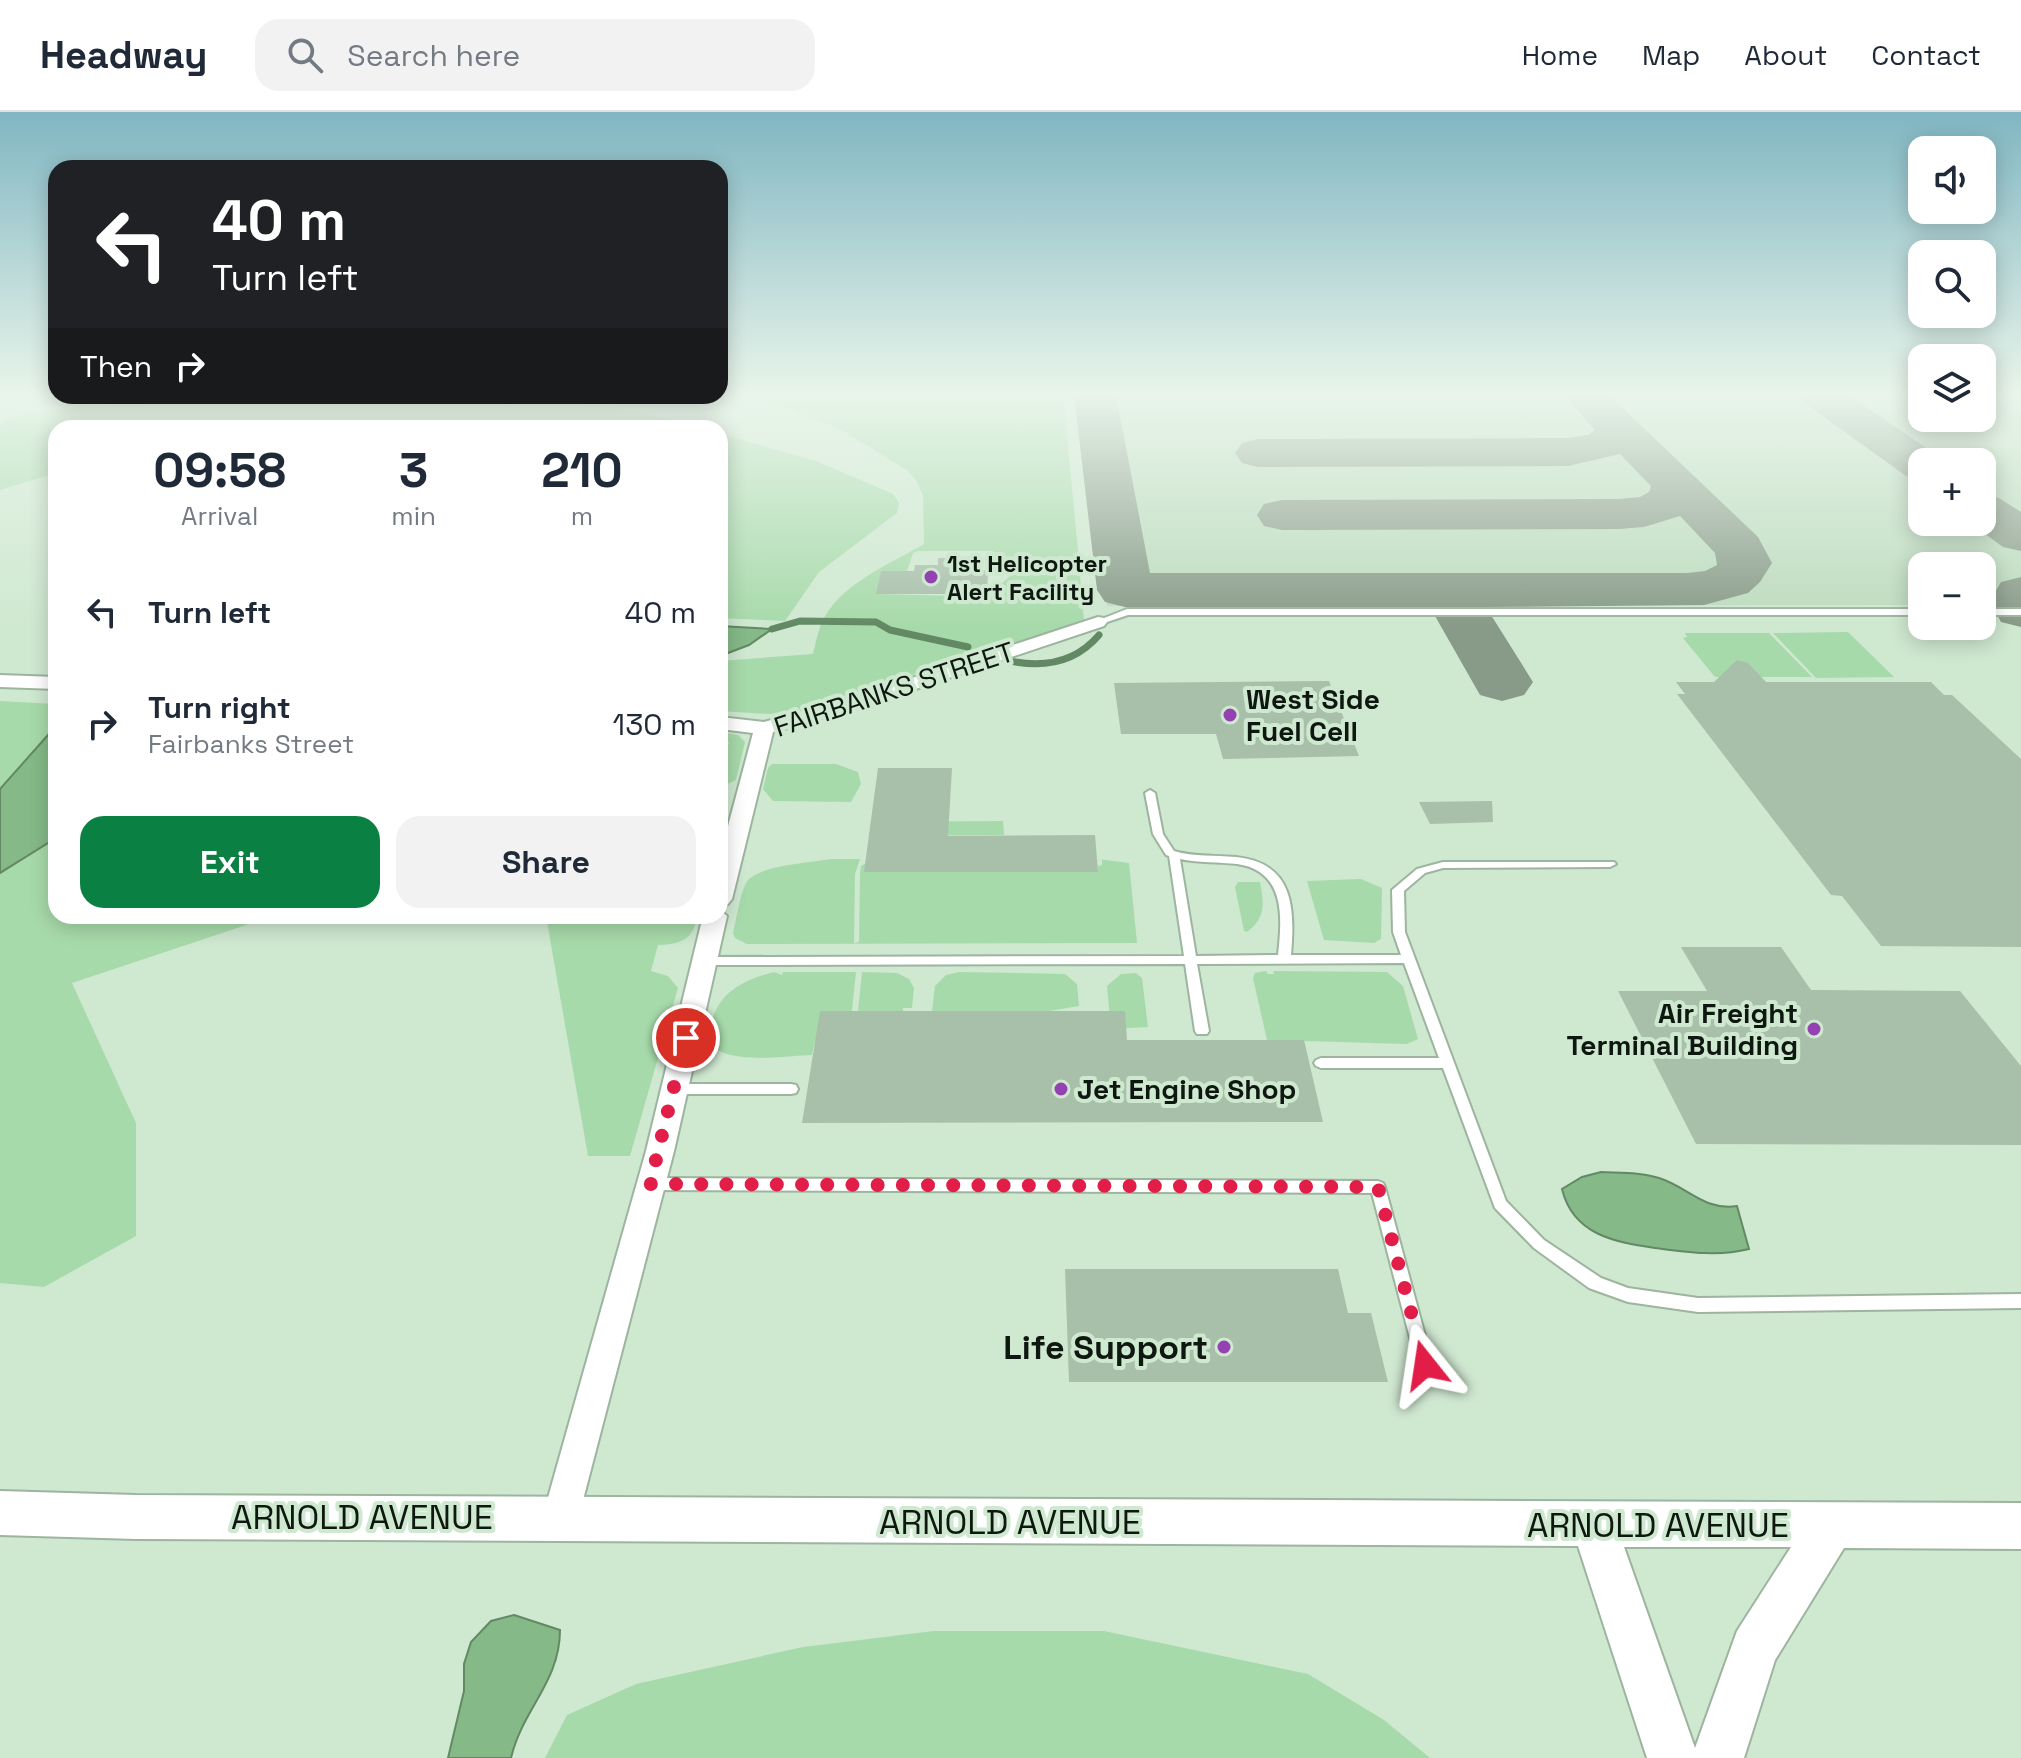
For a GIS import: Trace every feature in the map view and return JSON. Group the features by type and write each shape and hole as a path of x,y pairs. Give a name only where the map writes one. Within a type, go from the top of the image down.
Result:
{"street":[{"name":"FAIRBANKS STREET","path":"728,868 764,728 858,702 1098,622"},
{"path":"0,681 48,683"},
{"path":"728,724 764,728"},
{"path":"560,1519 650,1184 713,924"},
{"name":"ARNOLD AVENUE","path":"0,1513 136,1517 2021,1526"},
{"path":"1594,1526 1673,1758"},
{"path":"1718,1758 1754,1648 1831,1526"}],"lane":[{"path":"1098,622 1127,612 1908,612"},
{"path":"1996,612 2021,612"},
{"path":"1150,793 1158,834 1174,855 1202,1031"},
{"path":"1174,855 1242,861 1267,869 1281,888 1284,898 1287,925 1284,960"},
{"path":"1610,864 1542,862 1443,865 1421,871 1398,890 1399,932 1500,1204 1539,1244 1595,1283 1628,1295 1698,1305 2021,1301"},
{"path":"704,961 1409,959"},
{"path":"1321,1063 1449,1063"},
{"path":"674,1089 791,1089"},
{"path":"650,1184 1378,1187 1425,1365"}],"shaded area":[{"path":"0,472 48,472 48,475 0,490"},
{"path":"728,472 841,472 893,494 899,503 897,513 819,572 785,621 728,618"},
{"path":"909,472 1070,472 1080,571 1040,571 992,551 918,551 913,553 907,571 881,571 877,594 1000,597 1000,585 1011,575 1080,575 1084,621 794,712 728,711 728,660 813,654 824,618 843,594 869,575 924,544 923,495"},
{"path":"1090,472 1908,472 1908,536 1996,536 1996,472 2021,472 2021,605 1996,605 1996,552 1908,552 1908,605 1107,606"},
{"path":"728,626 772,629 749,645 728,653"},
{"path":"1848,632 1894,677 1816,678 1773,633"},
{"path":"1685,633 1769,633 1812,677 1757,677 1749,665 1736,661 1749,677 1715,677 1683,638 1687,637"},
{"path":"0,701 48,704 48,735 0,789"},
{"path":"728,733 738,735 745,742 736,780 728,784 728,745"},
{"path":"48,735 48,843 0,873 0,789"},
{"path":"772,764 836,764 858,772 861,784 851,802 773,801 763,789 768,768"},
{"path":"1003,821 1004,835 870,836 871,822"},
{"path":"48,843 48,924 249,924 72,983 136,1123 136,1236 44,1287 0,1283 0,873"},
{"path":"831,859 860,859 855,874 854,943 859,942 860,873 861,866 866,863 865,872 1098,872 1102,860 1097,859 1129,863 1137,943 747,944 735,938 733,933 742,895 752,877 772,869"},
{"path":"1361,879 1382,888 1381,939 1374,943 1324,940 1307,881"},
{"path":"1238,882 1260,882 1261,916 1247,932 1244,931 1235,887"},
{"path":"547,924 695,924 685,939 658,945 651,971 668,976 678,988 630,1156 588,1156"},
{"path":"1266,971 1268,974 1274,974 1273,971 1387,972 1403,986 1418,1039 1407,1044 1267,1040 1253,978 1255,973"},
{"path":"774,972 782,975 783,972 856,972 852,1010 815,1041 812,1055 743,1057 718,1051 709,1044 714,1016 726,995 747,981"},
{"path":"862,972 897,973 909,979 914,988 912,1008 903,1008 903,1011 858,1011"},
{"path":"959,972 1065,974 1077,984 1079,1006 1049,1011 932,1011 935,986 946,975"},
{"path":"1136,973 1142,978 1148,1027 1111,1029 1107,986 1121,974"},
{"path":"1601,1172 1652,1176 1705,1202 1725,1207 1737,1206 1749,1249 1726,1253 1690,1252 1625,1243 1598,1234 1576,1217 1562,1189 1582,1177"},
{"path":"514,1615 560,1630 554,1665 547,1681 523,1725 511,1758 448,1758 464,1691 464,1664 471,1642 491,1621"},
{"path":"934,1631 1104,1631 1308,1674 1384,1720 1430,1758 545,1758 567,1715 636,1684 803,1647"}],"building":[{"name":"1st Helicopter Alert Facility","path":"938,558 983,558 982,570 988,570 987,594 876,594 881,571 914,571 915,565 938,565"},
{"path":"1737,660 1748,663 1766,682 1931,682 1944,695 1952,695 2021,759 2021,947 1881,946 1842,896 1831,895 1677,694 1685,694 1676,682 1714,682"},
{"name":"West Side Fuel Cell","path":"1329,681 1359,756 1223,759 1216,734 1121,734 1114,683"},
{"path":"878,768 952,768 948,836 1095,835 1098,872 864,872"},
{"path":"1492,801 1493,822 1430,824 1419,802"},
{"name":"Air Freight Terminal Building","path":"1681,947 1781,947 1811,990 1960,991 2021,1066 2021,1145 1696,1144 1618,991 1707,991"},
{"name":"Jet Engine Shop","path":"820,1011 1125,1011 1127,1040 1304,1040 1323,1122 802,1123"},
{"name":"Life Support","path":"1065,1269 1338,1269 1348,1313 1371,1313 1388,1382 1069,1382"}],"waterway":[{"path":"772,629 800,621 876,622 890,630 968,647"},
{"path":"1010,661 1035,664 1059,661 1080,651 1099,635"}],"taxiway":[{"path":"1107,472 1125,590 1411,590"},
{"path":"1663,472 1673,481"},
{"path":"1282,515 1635,513 1667,503 1676,490 1673,481"},
{"path":"1411,590 1687,590 1721,584 1736,577 1745,563 1740,548 1673,481"},
{"path":"1996,518 2021,536"},
{"path":"1411,590 1435,594 1457,605 1502,682"},
{"path":"2021,594 2018,601 2021,610"}],"place":[{"name":"1st Helicopter Alert Facility","path":"931,577"},
{"name":"West Side Fuel Cell","path":"1230,715"},
{"name":"Air Freight Terminal Building","path":"1814,1029"},
{"name":"Jet Engine Shop","path":"1061,1089"},
{"name":"Life Support","path":"1224,1347"}],"route":[{"path":"686,1038 650,1184 1378,1187 1425,1365"}]}
